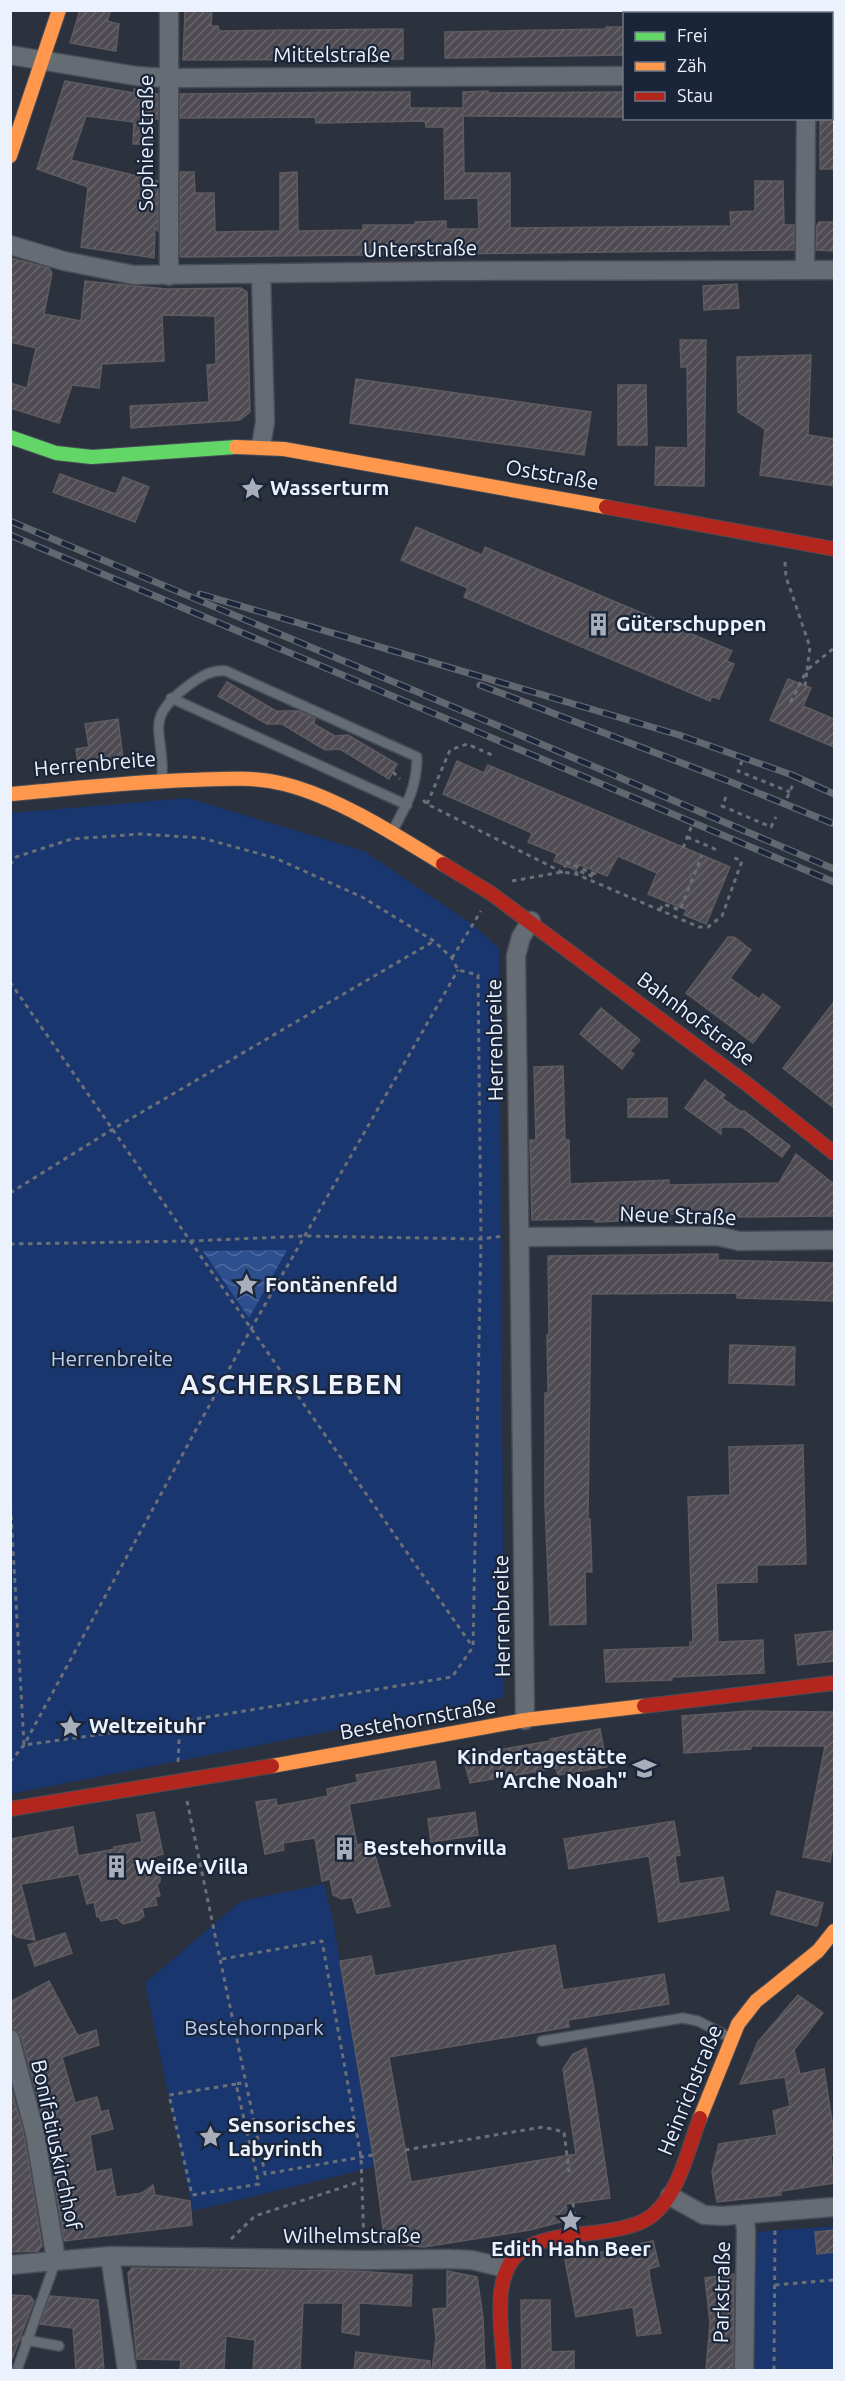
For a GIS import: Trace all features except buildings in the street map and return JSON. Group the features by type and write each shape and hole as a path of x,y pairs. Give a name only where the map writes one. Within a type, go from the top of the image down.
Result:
{"main road":[{"path":"10,156 59,10"},
{"name":"Oststraße","path":"10,437 56,453 92,457 261,446 834,549"},
{"name":"Herrenbreite","path":"10,794 162,781 241,778 284,784 342,806 392,833 492,894 531,921"},
{"name":"Bahnhofstraße","path":"531,921 747,1084 834,1153"},
{"name":"Bestehornstraße","path":"10,1809 183,1782 525,1720 834,1683"},
{"name":"Heinrichstraße","path":"670,2196 738,2024 756,2001 818,1952 834,1931"},
{"path":"504,2370 501,2291 506,2268 512,2258 529,2246 630,2227 654,2214 670,2196"}],"street":[{"name":"Sophienstraße","path":"169,10 169,276"},
{"name":"Mittelstraße","path":"10,55 136,76 168,78 623,76"},
{"path":"805,270 806,120"},
{"name":"Unterstraße","path":"10,245 64,261 134,276 448,271 834,270"},
{"path":"261,274 265,422 261,446"},
{"name":"Herrenbreite","path":"525,1720 516,956 521,937 531,921"},
{"name":"Neue Straße","path":"520,1237 717,1236 740,1241 834,1240"},
{"name":"Bonifatiuskirchhof","path":"10,2039 35,2133 56,2260"},
{"path":"670,2196 704,2215 834,2207"},
{"name":"Parkstraße","path":"744,2214 746,2232 744,2370"},
{"path":"110,2256 127,2370"},
{"name":"Wilhelmstraße","path":"10,2265 110,2256 364,2260 463,2259 506,2268"}],"lane":[{"path":"162,781 163,760 158,722 160,714 171,698 201,676 220,670 234,674 417,757 417,778 413,791 392,833"},
{"path":"171,698 407,805"},
{"path":"542,2041 683,2018 698,2021 732,2038"},
{"path":"17,2370 56,2260"},
{"path":"26,2340 59,2346"}],"path":[{"path":"788,541 786,577 810,647 805,686"},
{"path":"789,705 807,670 834,648"},
{"path":"427,804 450,750 467,744 492,755"},
{"path":"742,762 738,771 790,792"},
{"path":"393,772 427,804 562,872 576,874 699,927 708,927 722,916 742,861 730,856"},
{"path":"787,798 794,782"},
{"path":"726,798 722,806 771,827 776,817"},
{"path":"683,848 692,825"},
{"path":"10,865 16,857 72,839 141,834 202,838 286,863 362,897 434,941 452,958 458,970 478,975 481,1239 473,1647 452,1677 24,1745"},
{"path":"687,837 717,850"},
{"path":"660,910 663,904 680,910 702,855"},
{"path":"562,872 566,862 595,874 594,877 577,870 576,874"},
{"path":"452,958 498,884 562,872"},
{"path":"10,1193 113,1129 434,941"},
{"path":"10,1762 24,1745 251,1329 458,970"},
{"path":"10,982 473,1647"},
{"path":"10,1244 191,1241 305,1236 481,1239 502,1236 520,1237"},
{"path":"10,1495 24,1745"},
{"path":"180,1721 178,1762 222,1959 265,2174 373,2155"},
{"path":"222,1959 322,1941 361,2157 364,2260"},
{"path":"236,2084 259,2184 192,2195 170,2095 246,2082"},
{"path":"405,2150 543,2127 564,2132 569,2172"},
{"path":"213,2258 255,2216 362,2181"},
{"path":"774,2370 775,2211"},
{"path":"776,2285 834,2280"}],"green space":[{"path":"799,10 799,12 658,12"},
{"name":"Herrenbreite","path":"188,798 364,851 472,924 499,948 504,1697 11,1794 11,813"},
{"name":"Bestehornpark","path":"324,1884 333,1920 375,2167 193,2211 145,1983 241,1901"},
{"path":"834,2226 834,2370 754,2370 757,2232"}],"water":[{"name":"Fontänenfeld","path":"287,1250 249,1318 203,1251"}],"railway":[{"path":"10,521 834,869"},
{"path":"10,535 834,882"},
{"path":"200,594 679,735 792,775 834,794"},
{"path":"480,685 834,824"}],"traffic: fast":[{"path":"10,437 56,453 92,457 236,447"}],"traffic: slow":[{"path":"10,156 59,10"},
{"path":"236,447 284,449 606,507"},
{"path":"10,794 166,781 236,779 272,781 304,790 345,807 443,864"},
{"path":"272,1766 525,1720 644,1706"},
{"path":"700,2118 738,2024 756,2001 818,1951 834,1931"}],"traffic: jam":[{"path":"606,507 834,549"},
{"path":"443,864 492,894 747,1084 834,1153"},
{"path":"644,1706 834,1683"},
{"path":"10,1809 272,1766"},
{"path":"504,2370 500,2302 507,2269 515,2257 528,2247 545,2240 622,2228 636,2224 655,2213 664,2204 677,2181 700,2118"}],"place":[{"name":"Wasserturm","path":"252,488"},
{"name":"Güterschuppen","path":"598,624"},
{"name":"Fontänenfeld","path":"247,1285"},
{"name":"Weltzeituhr","path":"71,1726"},
{"name":"Kindertagestätte \"Arche Noah\"","path":"645,1769"},
{"name":"Bestehornvilla","path":"345,1848"},
{"name":"Weiße Villa","path":"117,1867"},
{"name":"Sensorisches Labyrinth","path":"210,2137"},
{"name":"Edith Hahn Beer","path":"571,2221"}],"district":[{"name":"ASCHERSLEBEN","path":"292,1385"}]}
